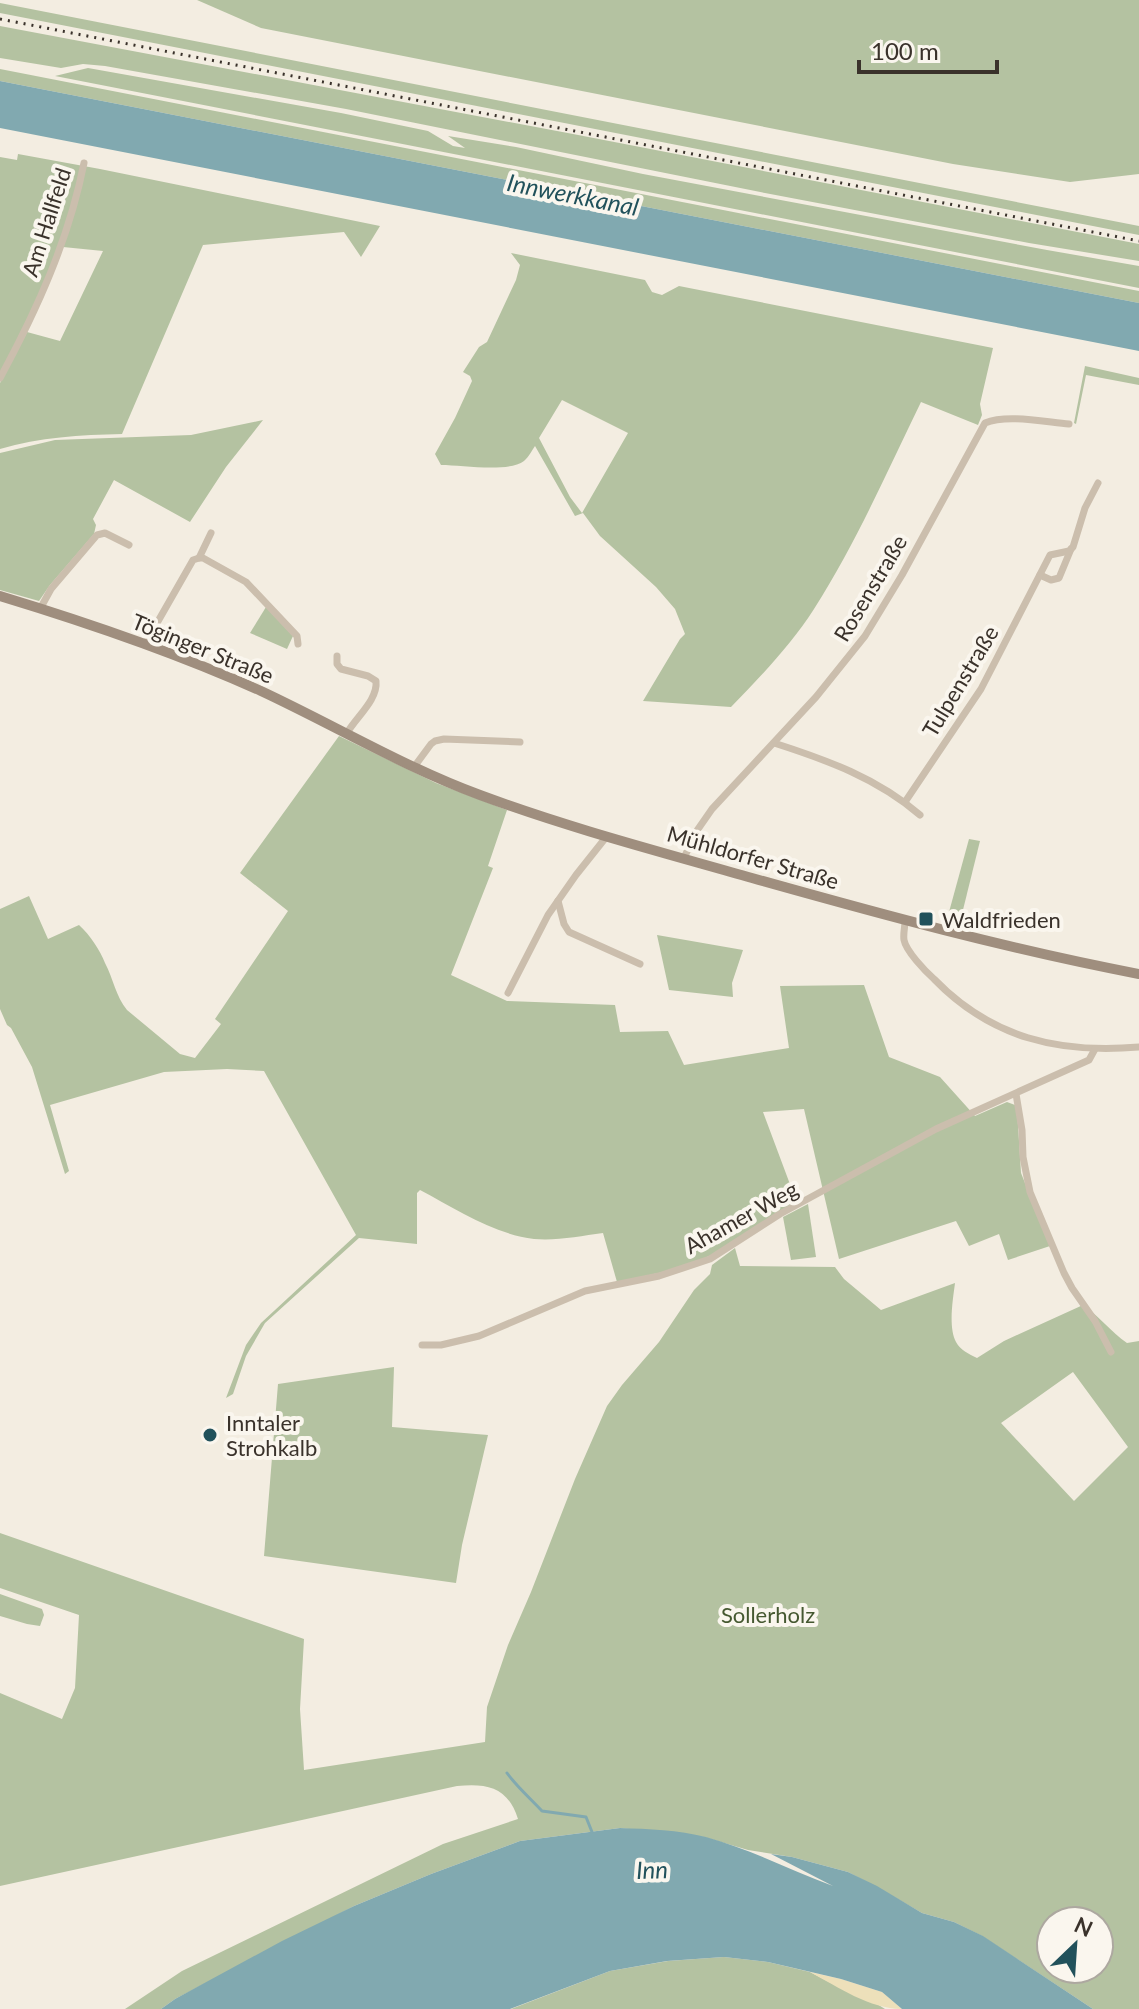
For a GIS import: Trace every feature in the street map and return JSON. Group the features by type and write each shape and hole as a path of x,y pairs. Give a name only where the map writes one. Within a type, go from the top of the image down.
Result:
{"street":[{"name":"Am Hallfeld","path":"0,378 45,288 73,211 84,163"},
{"name":"Rosenstraße","path":"684,858 696,832 712,809 816,697 873,625 985,423 1006,419 1069,424"},
{"path":"1040,575 1051,580 1059,578 1085,508 1098,483"},
{"path":"40,609 51,589 97,535 105,533 129,545"},
{"path":"199,558 211,533"},
{"name":"Tulpenstraße","path":"905,802 981,689 1050,555 1071,549"},
{"path":"145,644 193,560 203,558 246,582 297,636 298,644"},
{"name":"Töginger Straße","path":"0,596 145,644 259,690 414,767 478,794 590,831"},
{"path":"337,656 341,669 368,676 376,681 377,686 375,694 347,733"},
{"path":"414,767 435,741 520,742"},
{"path":"774,743 853,772 905,802 920,815"},
{"name":"Mühldorfer Straße","path":"590,831 905,921 1139,974"},
{"path":"508,993 539,931 576,875 607,836"},
{"path":"558,901 569,932 640,964"},
{"path":"905,921 904,939 907,946 929,975 969,1011 991,1023 1044,1042 1095,1049 1139,1047"},
{"name":"Ahamer Weg","path":"422,1345 441,1345 479,1336 585,1291 659,1276 710,1259 780,1214 936,1129 1089,1060 1095,1049"},
{"path":"1016,1094 1030,1192 1068,1281 1111,1352"}],"green space":[{"path":"197,0 1139,0 1139,174 1070,182 953,164 261,28"},
{"path":"0,3 1139,226 1139,235 0,13"},
{"path":"0,26 1139,244 1139,261 1029,243 346,109 105,66 83,64 61,68 0,58"},
{"path":"88,68 428,131 453,146 465,148 448,136 1139,266 1139,288 55,76"},
{"path":"0,69 1139,291 1139,303 0,81"},
{"path":"18,154 380,226 361,257 344,232 203,245 122,434 60,437 0,449 0,383 27,332 60,341 103,251 63,247 0,374 0,157 17,160"},
{"path":"511,253 645,280 652,292 662,295 679,286 993,348 978,425 921,402 857,533 814,609 786,648 731,707 643,701 685,634 675,609 656,587 600,536 583,513 575,516 535,446 524,461 507,467 441,465 435,454 472,381 463,372 479,347 487,342 520,265","holes":["562,400 628,433 582,513 570,497 539,438"]},
{"path":"1085,366 1139,378 1139,385 1086,375 1076,424 1074,423"},
{"path":"263,420 226,467 190,522 114,480 93,519 96,525 94,534 39,601 0,590 0,453 55,440 191,435"},
{"path":"266,607 293,636 287,649 250,633"},
{"path":"339,736 436,783 507,810 488,866 493,868 451,975 507,1001 615,1005 620,1032 668,1031 684,1065 789,1048 780,986 864,985 889,1057 940,1077 975,1116 1007,1102 1015,1105 1021,1173 1050,1246 1008,1260 999,1234 969,1246 956,1221 839,1259 804,1109 763,1112 797,1203 717,1253 677,1269 617,1282 603,1233 551,1239 519,1236 475,1220 420,1190 417,1193 417,1244 359,1238 265,1323 246,1356 233,1394 226,1398 246,1345 261,1323 356,1235 264,1071 164,1072 50,1105 69,1171 65,1174 32,1067 0,1009 0,909 29,896 48,939 79,925 100,953 127,1010 180,1054 195,1058 221,1024 215,1019 288,911 240,873"},
{"path":"969,839 980,841 959,926 946,923"},
{"path":"657,935 743,950 732,983 733,997 669,990"},
{"path":"808,1204 816,1257 791,1260 783,1217"},
{"name":"Sollerholz","path":"735,1248 740,1266 835,1267 844,1279 881,1310 955,1283 952,1313 954,1336 965,1352 977,1358 1004,1341 1083,1305 1127,1343 1139,1341 1139,2009 1093,2009 1057,1985 1115,1985 1115,1905 1035,1905 1035,1971 982,1936 954,1922 922,1913 848,1872 704,1837 620,1828 520,1841 354,1906 161,2009 125,2009 182,1971 443,1844 518,1819 508,1800 495,1789 478,1785 457,1786 0,1886 0,1693 62,1719 75,1688 79,1615 0,1588 0,1533 304,1639 300,1709 304,1770 485,1742 487,1707 508,1645 607,1406 659,1342 694,1290 710,1274 712,1265","holes":["1073,1372 1128,1447 1074,1501 1001,1423"]},
{"path":"394,1367 392,1427 488,1435 456,1583 264,1556 278,1384"},
{"path":"0,1594 42,1609 44,1615 40,1626 0,1616"},
{"path":"724,1957 768,1962 810,1972 885,2009 511,2009 610,1971 668,1961"}],"sand":[{"path":"810,1972 882,1992 902,2009 866,2001"}],"water":[{"name":"Innwerkkanal","path":"0,81 1139,303 1139,351 0,128"},
{"name":"Inn","path":"620,1828 674,1831 722,1842 833,1886 771,1854 848,1872 922,1913 954,1922 983,1936 1035,1971 1035,1985 1057,1985 1093,2009 902,2009 882,1992 841,1979 768,1962 724,1957 667,1961 610,1971 510,2009 161,2009 282,1941 354,1906 520,1841"}],"waterway":[{"path":"507,1773 542,1811 586,1817 592,1832"}],"railway":[{"path":"0,19 1139,241"}],"place":[{"name":"Waldfrieden","path":"926,919"},
{"name":"Inntaler Strohkalb","path":"210,1435"}]}
